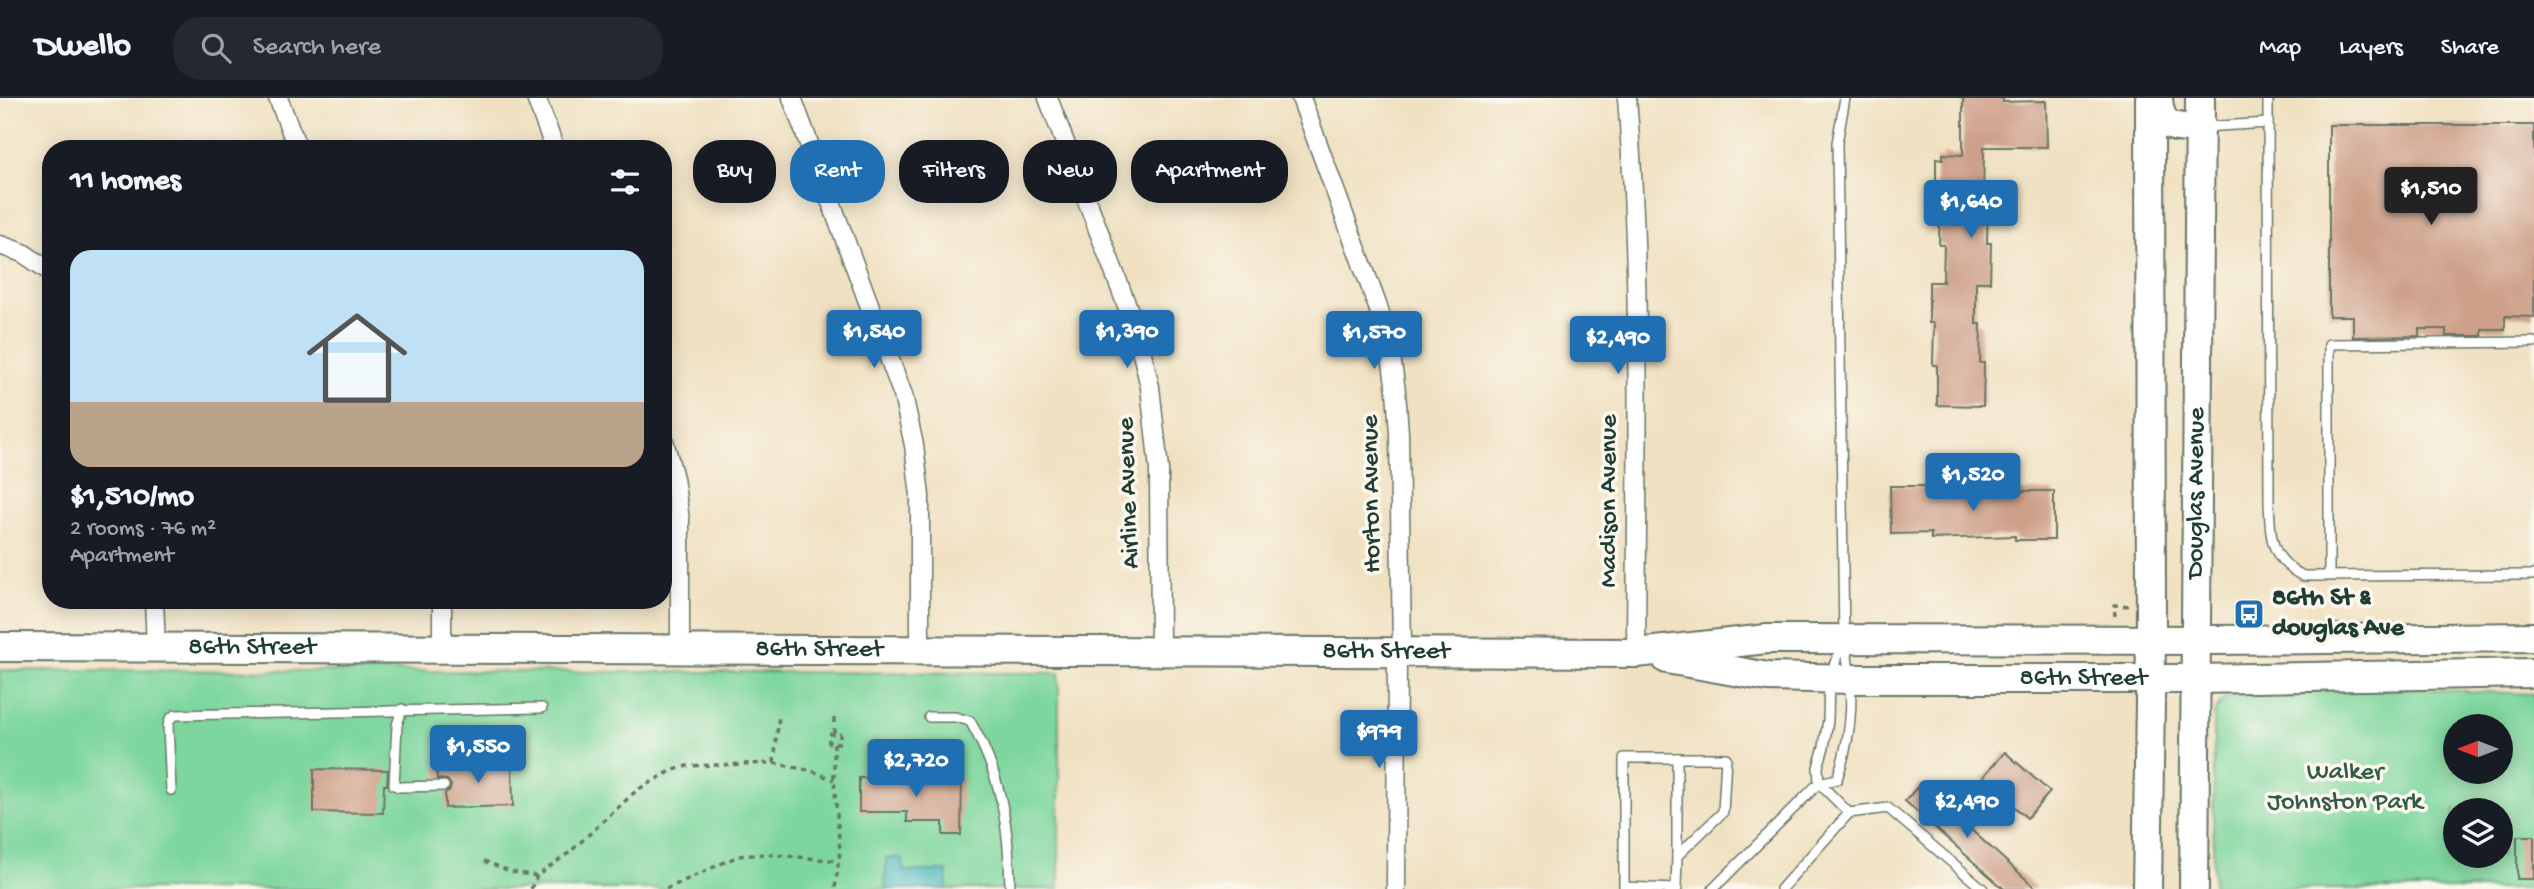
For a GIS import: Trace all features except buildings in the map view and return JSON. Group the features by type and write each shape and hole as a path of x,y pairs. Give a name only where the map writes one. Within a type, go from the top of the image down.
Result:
{"main road":[{"name":"Douglas Avenue","path":"2147,889 2151,640 2150,98"},
{"path":"2158,98 2159,111 2165,123 2178,129 2201,127"},
{"name":"Douglas Avenue","path":"2194,889 2200,98"},
{"name":"86th Street","path":"0,647 1636,653 1767,639 2197,640 2534,637"},
{"name":"86th Street","path":"1636,653 1768,677 2197,679 2534,673"}],"street":[{"path":"278,98 294,140"},
{"path":"536,98 552,140"},
{"path":"792,98 903,395 914,445 920,496 920,650"},
{"name":"Airline Avenue","path":"1048,98 1137,332 1150,387 1159,470 1160,651"},
{"name":"Horton Avenue","path":"1301,98 1378,307 1390,349 1396,391 1399,433 1396,889"},
{"name":"Madison Avenue","path":"1627,98 1634,180 1637,274 1636,653"},
{"path":"0,245 23,253 42,266"},
{"path":"672,471 680,520 680,649"},
{"path":"154,609 156,647"},
{"path":"442,609 442,648"}],"lane":[{"path":"1845,98 1837,143 1844,639 1840,678 1818,767 1819,783 1849,813"},
{"path":"2268,98 2269,503 2271,539 2278,557 2289,568 2303,576 2534,575"},
{"path":"2201,127 2268,123"},
{"path":"2329,575 2329,344 2534,342"},
{"path":"1713,889 1819,783 1837,779 1849,730 1840,678 1844,639"},
{"path":"171,790 167,726 175,715 542,708"},
{"path":"402,709 396,734 394,785 444,786"},
{"path":"929,717 956,717 971,721 982,742 1000,792 1009,839 1010,889"},
{"path":"1677,758 1676,889 1624,887 1624,758 1677,758 1726,758 1723,812 1677,856"},
{"path":"1780,889 1849,813 1888,808 1983,889"}],"path":[{"path":"774,763 779,715"},
{"path":"834,718 835,734 829,734 829,743 835,743 834,780 840,851 835,889"},
{"path":"531,889 537,876 570,852 638,790 671,771 687,766 774,763 812,771 834,780"},
{"path":"666,889 738,856 767,855 838,861"},
{"path":"484,862 512,872 537,876"}],"green space":[{"path":"0,670 1059,673 1059,889 0,889"},
{"name":"Walker Johnston Park","path":"2416,689 2534,694 2534,889 2213,889 2214,716 2220,704 2234,695 2253,690"}],"water":[{"path":"886,858 903,858 904,871 947,871 947,889 885,889"}],"place":[{"name":"86th St & douglas Ave","path":"2249,614"}]}
